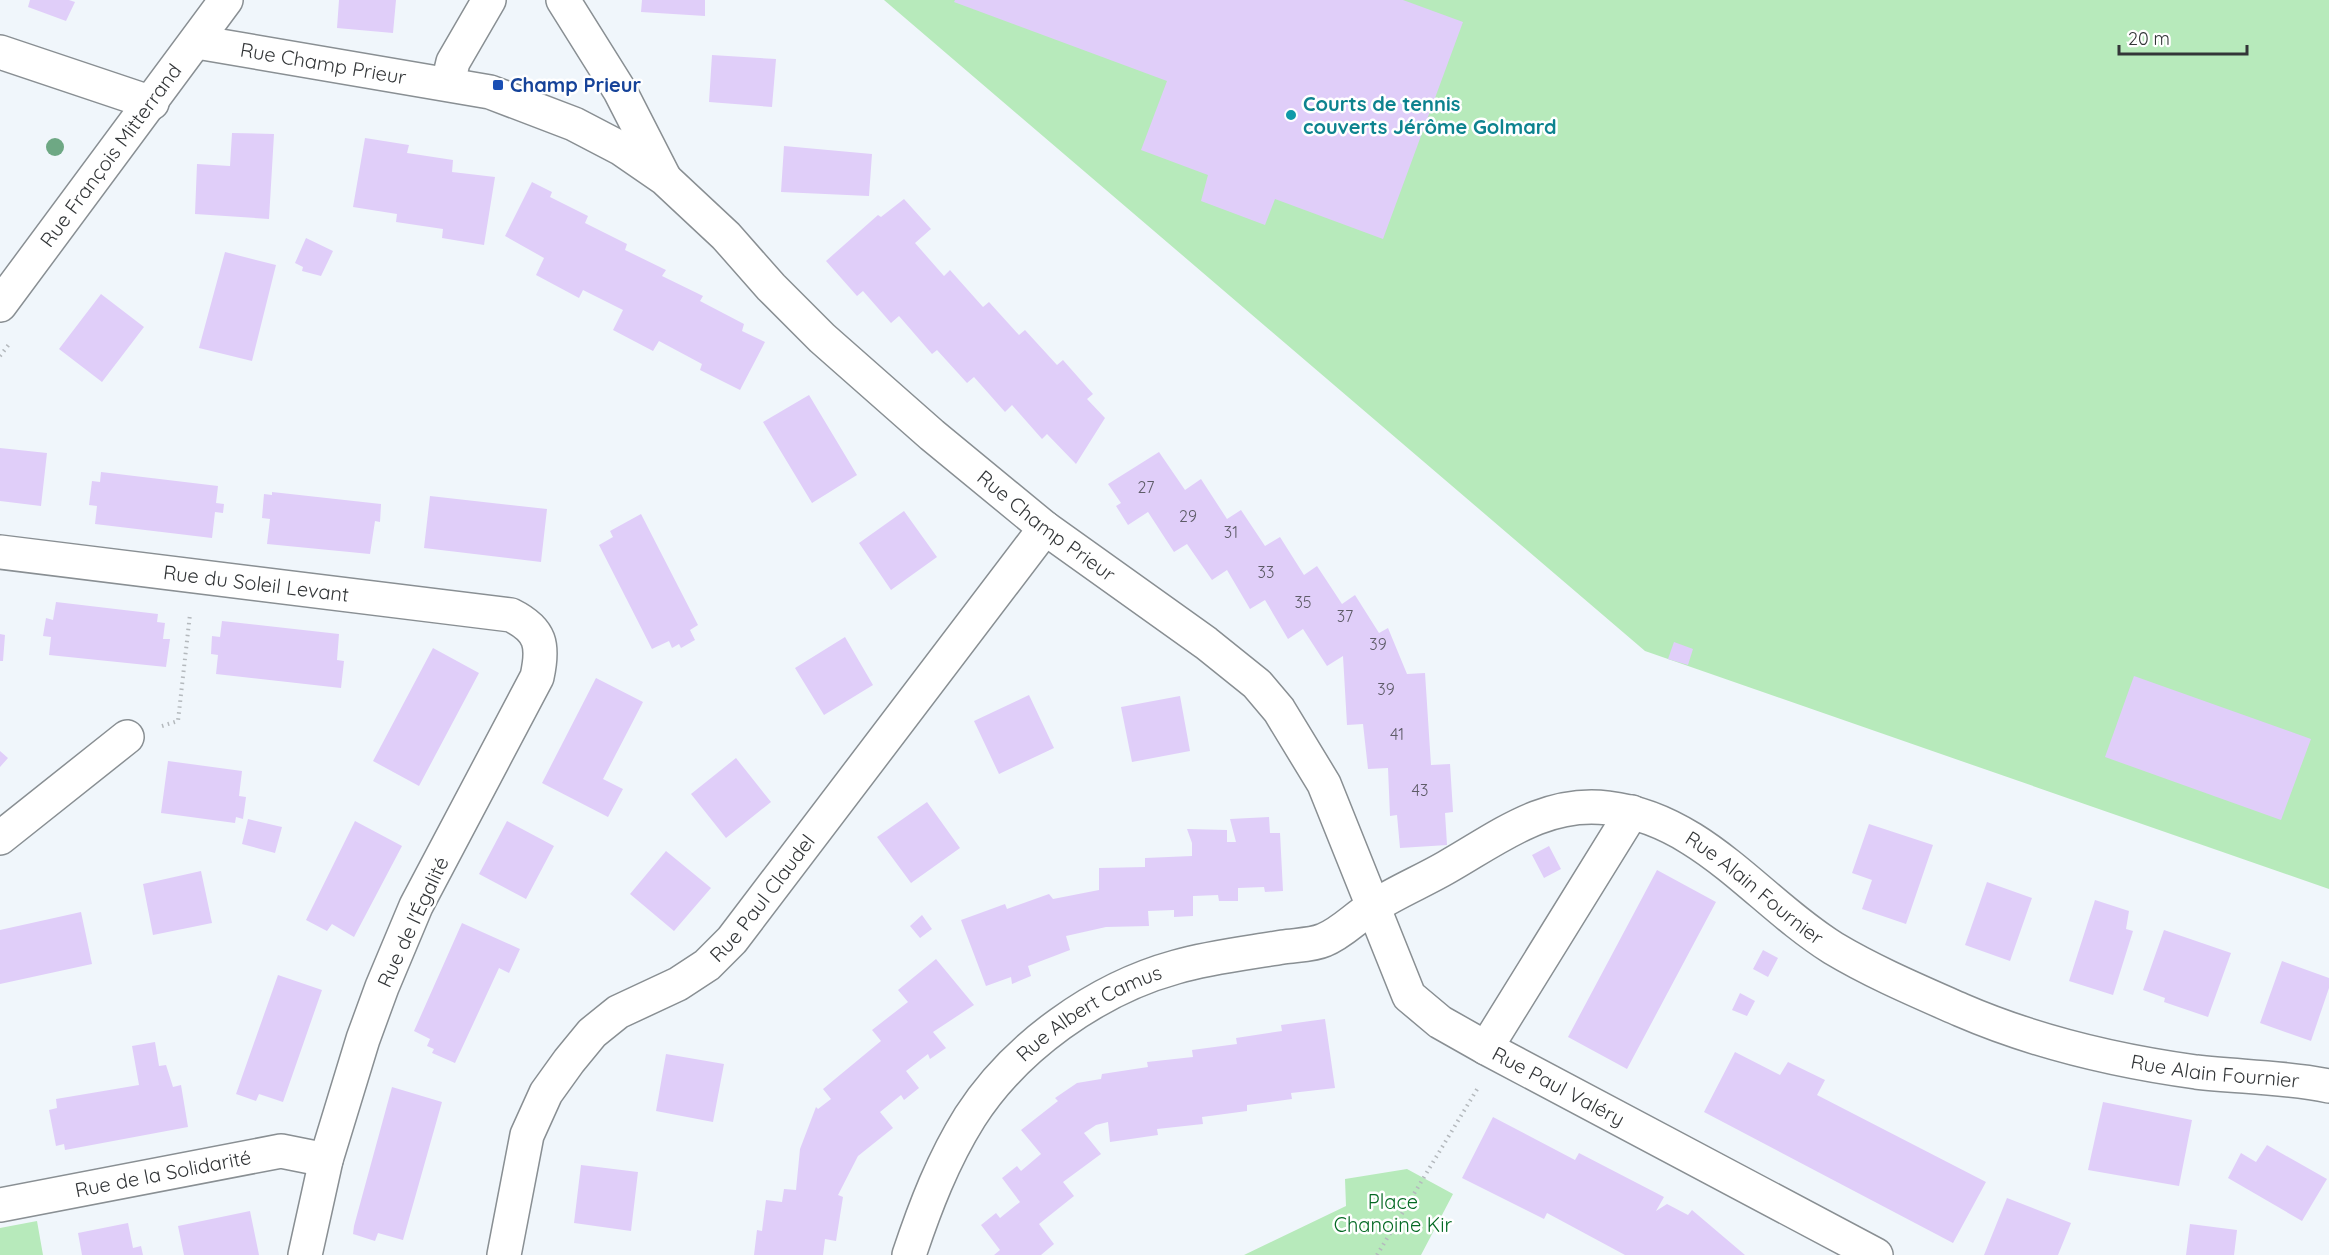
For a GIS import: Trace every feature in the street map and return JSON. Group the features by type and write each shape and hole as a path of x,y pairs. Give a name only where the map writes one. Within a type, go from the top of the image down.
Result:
{"street":[{"path":"448,83 453,62 489,0"},
{"name":"Rue Champ Prieur","path":"562,0 620,91 665,179"},
{"name":"Rue François Mitterrand","path":"0,305 197,42 221,2"},
{"name":"Rue Champ Prieur","path":"197,42 448,83 490,92 574,124 620,148 665,179 726,236 771,287 822,338 924,428 1045,528 1206,643 1257,684 1279,710 1324,784 1374,905"},
{"path":"0,52 152,103"},
{"name":"Rue Paul Claudel","path":"504,1255 527,1135 546,1093 569,1061 592,1033 618,1012 678,984 706,965 732,940 1045,528"},
{"name":"Rue du Soleil Levant","path":"0,552 511,615"},
{"name":"Rue de l'Égalité","path":"305,1255 326,1160 363,1039 416,906 537,677 542,655 538,637 527,623 511,615"},
{"path":"0,838 127,737"},
{"name":"Rue Alain Fournier","path":"1374,905 1428,878 1518,824 1540,815 1581,807 1607,807 1632,812 1676,829 1696,840 1785,915 1835,949 1999,1026 2078,1049 2194,1071 2329,1086"},
{"name":"Rue Paul Valéry","path":"1632,812 1492,1051 1876,1255"},
{"path":"1374,905 1409,996 1440,1022 1492,1051"},
{"name":"Rue Albert Camus","path":"909,1255 949,1153 972,1114 995,1084 1022,1057 1062,1025 1117,989 1176,967 1324,940 1374,905"},
{"name":"Rue de la Solidarité","path":"0,1205 281,1151 326,1160"}],"path":[{"path":"127,737 178,721 194,576"},
{"path":"1377,1255 1492,1051"}],"green space":[{"path":"884,0 2329,0 2329,889 1645,651"},
{"name":"Place Chanoine Kir","path":"1407,1169 1453,1194 1421,1255 1244,1255 1346,1206 1345,1179"},
{"path":"37,1221 43,1255 0,1255 0,1228"}],"building":[{"path":"30,0 75,2 66,21 28,7"},
{"path":"339,0 396,0 393,33 337,28"},
{"path":"642,0 705,0 705,16 641,12"},
{"name":"Courts de tennis couverts Jérôme Golmard","path":"955,0 1403,0 1463,22 1383,239 1275,199 1265,225 1201,201 1208,175 1141,150 1167,81 954,2"},
{"path":"712,55 776,59 772,107 709,102"},
{"path":"232,133 274,134 269,219 195,214 197,164 230,166"},
{"path":"365,138 409,145 407,153 453,160 452,172 495,177 484,245 442,238 443,229 396,222 397,214 353,207"},
{"path":"784,146 872,154 869,196 781,192"},
{"path":"532,182 552,192 550,197 588,216 585,223 627,244 625,250 666,270 662,276 703,296 700,301 744,324 742,331 765,342 740,390 700,370 702,364 659,341 653,351 613,330 623,310 583,290 579,298 536,275 544,258 505,236"},
{"path":"904,199 931,229 915,243 944,276 950,270 983,307 989,302 1019,335 1025,330 1057,365 1063,360 1093,394 1087,399 1105,418 1076,464 1047,434 1042,439 1012,405 1005,412 974,377 967,383 937,350 932,354 899,316 891,323 863,291 857,296 826,261 878,215 881,217"},
{"path":"306,238 333,251 321,276 302,271 303,267 295,263"},
{"path":"225,252 276,265 252,361 199,348"},
{"path":"101,294 144,327 102,382 59,349"},
{"path":"809,395 857,475 812,503 763,422"},
{"path":"0,448 47,453 41,506 0,501"},
{"path":"1159,452 1185,490 1201,479 1227,519 1241,510 1265,546 1280,537 1304,575 1317,566 1342,604 1355,595 1379,633 1388,628 1407,674 1425,673 1431,765 1450,764 1453,812 1445,813 1447,845 1400,848 1397,815 1390,816 1388,768 1368,769 1363,724 1347,725 1343,656 1327,666 1303,629 1288,639 1265,600 1250,609 1227,570 1212,580 1187,544 1174,552 1148,512 1128,525 1116,506 1121,503 1108,484"},
{"path":"101,472 218,486 216,503 224,504 223,513 215,512 212,538 95,524 97,506 89,505 92,481 100,482"},
{"path":"272,492 381,504 380,522 375,521 370,554 267,544 270,519 262,518 264,494 272,495"},
{"path":"430,496 547,509 541,562 424,548"},
{"path":"904,511 937,557 891,590 859,543"},
{"path":"641,514 698,625 690,630 695,640 681,648 679,644 672,648 669,641 652,649 599,545 613,537 610,531"},
{"path":"56,602 158,614 157,622 165,623 163,639 170,639 166,667 49,655 51,637 43,636 46,618 53,620"},
{"path":"222,621 339,634 337,660 344,661 341,688 216,674 218,655 211,654 212,636 220,637"},
{"path":"0,634 5,635 3,661 0,661"},
{"path":"845,637 873,685 824,715 795,668"},
{"path":"1674,642 1693,649 1688,665 1668,659"},
{"path":"433,648 479,673 419,786 373,761"},
{"path":"2134,676 2311,739 2281,820 2105,757"},
{"path":"596,678 643,702 603,779 623,789 608,817 542,783"},
{"path":"1029,695 1054,748 999,774 974,721"},
{"path":"1180,696 1190,751 1132,762 1121,707"},
{"path":"0,751 8,758 0,767"},
{"path":"736,758 771,802 726,838 691,794"},
{"path":"168,761 242,771 239,796 246,797 243,819 236,817 235,823 161,813"},
{"path":"927,802 960,848 911,883 877,837"},
{"path":"1269,817 1270,833 1280,833 1283,891 1265,892 1264,887 1238,888 1238,901 1219,901 1218,895 1193,896 1193,916 1174,917 1174,910 1148,911 1149,926 1106,927 1066,936 1070,950 1028,966 1031,976 1012,984 1011,977 986,986 961,920 1005,904 1007,909 1049,894 1053,899 1099,890 1099,868 1145,867 1145,858 1192,856 1192,843 1187,829 1227,830 1227,842 1236,842 1230,819"},
{"path":"248,819 282,827 275,853 242,844"},
{"path":"355,821 402,846 354,937 332,924 327,931 306,920"},
{"path":"507,821 554,846 526,899 479,874"},
{"path":"1869,824 1933,845 1906,924 1862,909 1872,880 1852,873"},
{"path":"1549,846 1561,869 1544,878 1532,855"},
{"path":"666,851 711,888 674,931 630,894"},
{"path":"1657,870 1716,902 1627,1069 1568,1037"},
{"path":"201,871 212,923 153,935 143,884"},
{"path":"1987,882 2032,898 2010,961 1965,945"},
{"path":"2095,900 2129,911 2126,929 2133,931 2113,995 2069,981"},
{"path":"81,912 92,964 0,984 0,930"},
{"path":"922,915 932,929 920,938 910,926"},
{"path":"462,923 520,949 509,973 499,968 455,1063 432,1053 434,1049 427,1046 430,1039 414,1031"},
{"path":"2164,930 2231,953 2208,1017 2164,1002 2165,998 2143,990"},
{"path":"1763,950 1778,958 1768,977 1753,969"},
{"path":"936,959 974,1005 933,1032 946,1048 930,1059 928,1054 906,1071 919,1088 904,1100 901,1095 880,1112 893,1128 858,1156 838,1195 843,1197 836,1241 825,1239 823,1255 754,1255 757,1230 762,1231 766,1200 782,1202 784,1189 796,1190 800,1149 816,1107 818,1109 831,1099 823,1089 881,1041 872,1030 908,1002 898,990"},
{"path":"2282,961 2329,978 2329,988 2311,1041 2260,1023"},
{"path":"278,975 322,990 283,1102 259,1094 256,1101 236,1094"},
{"path":"1740,993 1755,1001 1747,1016 1732,1010"},
{"path":"1325,1019 1335,1088 1291,1093 1292,1099 1247,1105 1247,1111 1202,1117 1203,1124 1157,1129 1158,1135 1110,1142 1108,1122 1096,1125 1084,1133 1101,1154 1063,1182 1074,1196 1039,1224 1054,1244 1041,1255 994,1255 1000,1250 981,1225 996,1213 1000,1218 1020,1202 1002,1178 1017,1166 1021,1171 1041,1154 1021,1130 1058,1101 1055,1098 1077,1083 1101,1079 1102,1074 1148,1067 1147,1062 1193,1057 1192,1050 1237,1044 1236,1038 1282,1031 1281,1025"},
{"path":"155,1042 159,1066 166,1065 173,1087 181,1085 188,1127 65,1150 64,1144 56,1146 49,1110 57,1108 56,1099 139,1085 132,1046"},
{"path":"1735,1052 1780,1075 1788,1062 1825,1080 1817,1095 1986,1182 1953,1243 1704,1112"},
{"path":"666,1054 724,1064 713,1122 656,1111"},
{"path":"392,1087 442,1102 403,1240 378,1233 375,1241 353,1234"},
{"path":"2103,1102 2192,1120 2179,1186 2088,1170"},
{"path":"1493,1117 1575,1160 1579,1153 1664,1197 1656,1211 1667,1204 1688,1215 1692,1210 1745,1255 1625,1255 1547,1213 1544,1219 1462,1178"},
{"path":"2267,1145 2327,1179 2302,1221 2228,1178 2241,1153 2256,1162"},
{"path":"581,1165 638,1172 631,1231 574,1223"},
{"path":"2007,1198 2071,1223 2058,1255 1984,1255"},
{"path":"250,1211 259,1255 184,1255 178,1226"},
{"path":"128,1223 133,1248 141,1246 143,1255 82,1255 78,1233"},
{"path":"2190,1224 2237,1230 2234,1255 2186,1255"}],"place":[{"name":"Champ Prieur","path":"498,85"},
{"name":"Courts de tennis couverts Jérôme Golmard","path":"1291,115"}]}
